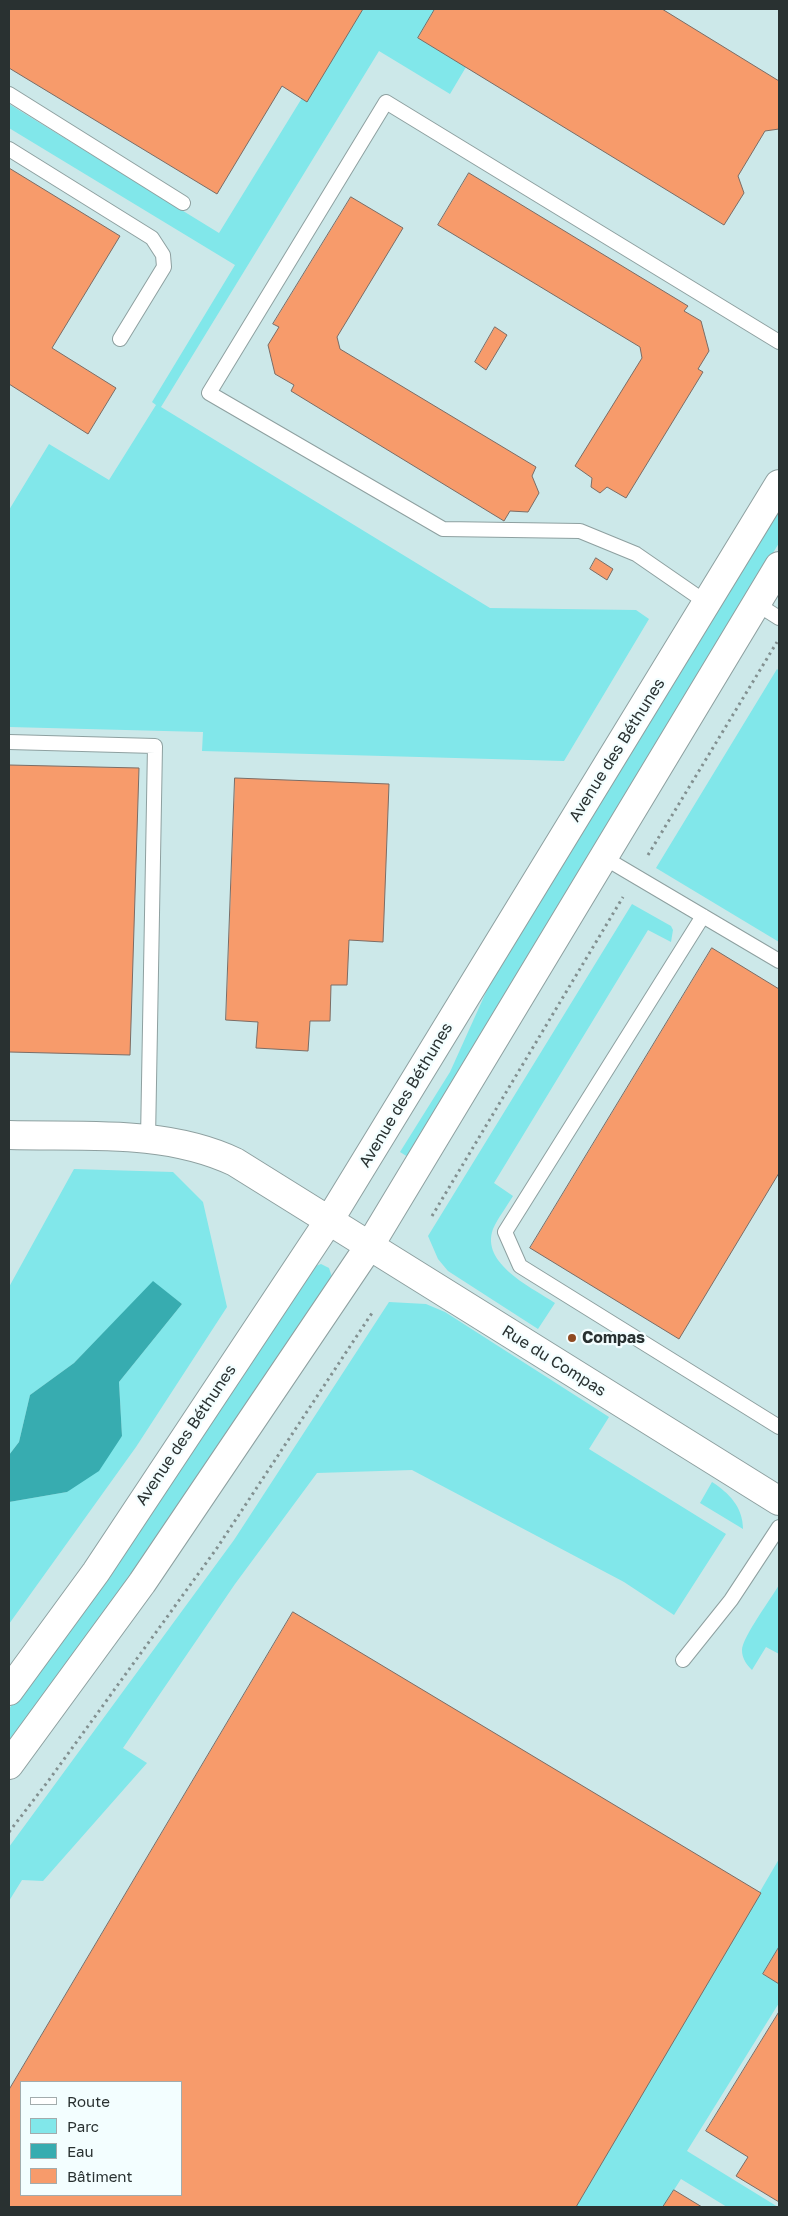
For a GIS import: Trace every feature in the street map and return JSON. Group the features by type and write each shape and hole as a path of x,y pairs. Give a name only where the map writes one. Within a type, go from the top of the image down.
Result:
{"street":[{"name":"Avenue des Béthunes","path":"9,1691 96,1572 330,1219 779,484"},
{"path":"9,1765 142,1583 370,1245 603,857 768,611 779,566"},
{"name":"Rue du Compas","path":"9,1135 148,1139 185,1144 214,1152 269,1181 779,1501"}],"lane":[{"path":"9,94 183,203"},
{"path":"707,603 636,554 580,531 443,529 209,393 386,102 779,342"},
{"path":"9,149 152,238 163,255 164,268 120,339"},
{"path":"9,742 155,746 148,1139"},
{"path":"603,857 779,961"},
{"path":"703,916 505,1232 520,1266 779,1427"},
{"path":"683,1660 731,1600 779,1527"}],"path":[{"path":"432,1216 779,639"},
{"path":"9,1832 49,1780 217,1548 372,1313"}],"shaded area":[{"path":"9,9 779,9 779,2207 9,2207"}],"green space":[{"path":"363,9 435,9 418,38 466,67 450,94 379,51 161,407 490,608 636,610 649,619 564,761 202,751 203,732 9,727 9,510 49,444 109,480 156,405 152,402 235,265 9,128 9,104 219,233 302,98 307,101"},
{"path":"779,503 779,543 408,1157 400,1152 450,1072 496,970"},
{"path":"777,669 779,671 779,942 656,868"},
{"path":"632,904 671,926 673,930 671,942 648,930 494,1183 513,1196 493,1229 491,1242 494,1253 511,1274 555,1303 538,1329 448,1271 438,1259 428,1236"},
{"path":"74,1169 173,1172 203,1202 227,1307 136,1447 9,1624 9,1502 67,1492 122,1436 119,1382 182,1304 153,1282 74,1363 30,1395 19,1442 9,1455 9,1287"},
{"path":"321,1264 329,1268 332,1277 329,1282 164,1531 9,1746 9,1709 80,1612 313,1267"},
{"path":"389,1302 426,1304 445,1312 609,1417 589,1449 726,1534 674,1615 624,1582 412,1470 317,1473 235,1584 123,1748 147,1763 43,1881 22,1880 9,1901 9,1847 234,1540"},
{"path":"712,1482 724,1491 738,1507 743,1529 700,1503"},
{"path":"779,1585 779,1654 766,1647 752,1670 744,1658 743,1644"},
{"path":"779,1859 779,1947 763,1974 779,1984 779,2003 687,2151 778,2207 727,2207 681,2179 663,2207 576,2207"}],"water":[{"path":"153,1281 182,1304 119,1382 122,1436 99,1471 67,1492 9,1502 9,1455 19,1442 30,1395 74,1363"}],"building":[{"path":"9,9 363,9 307,102 282,86 217,194 9,68"},
{"path":"435,9 662,9 779,81 779,129 765,131 738,176 744,193 724,225 418,38"},
{"path":"9,168 120,236 52,348 116,388 88,434 9,384"},
{"path":"469,173 688,306 684,311 701,321 709,351 698,369 703,372 626,498 607,487 600,493 591,487 592,478 575,466 642,358 640,347 438,225"},
{"path":"351,197 403,228 337,337 340,349 536,467 532,476 539,493 528,512 510,511 504,521 291,391 294,385 275,374 268,345 279,327 273,324"},
{"path":"495,327 507,335 486,370 475,362"},
{"path":"596,558 613,569 607,580 590,569"},
{"path":"9,765 139,768 130,1055 9,1052"},
{"path":"235,778 389,784 383,942 349,940 347,985 331,985 330,1021 310,1021 308,1051 256,1048 258,1022 226,1020"},
{"path":"712,948 779,989 779,1173 679,1339 530,1248"},
{"path":"293,1612 761,1893 576,2207 9,2207 9,2090"},
{"path":"779,1947 779,1984 763,1974"},
{"path":"779,2012 779,2202 736,2176 748,2157 706,2131"},
{"path":"674,2190 702,2207 663,2207"}],"place":[{"name":"Compas","path":"572,1338"}]}
